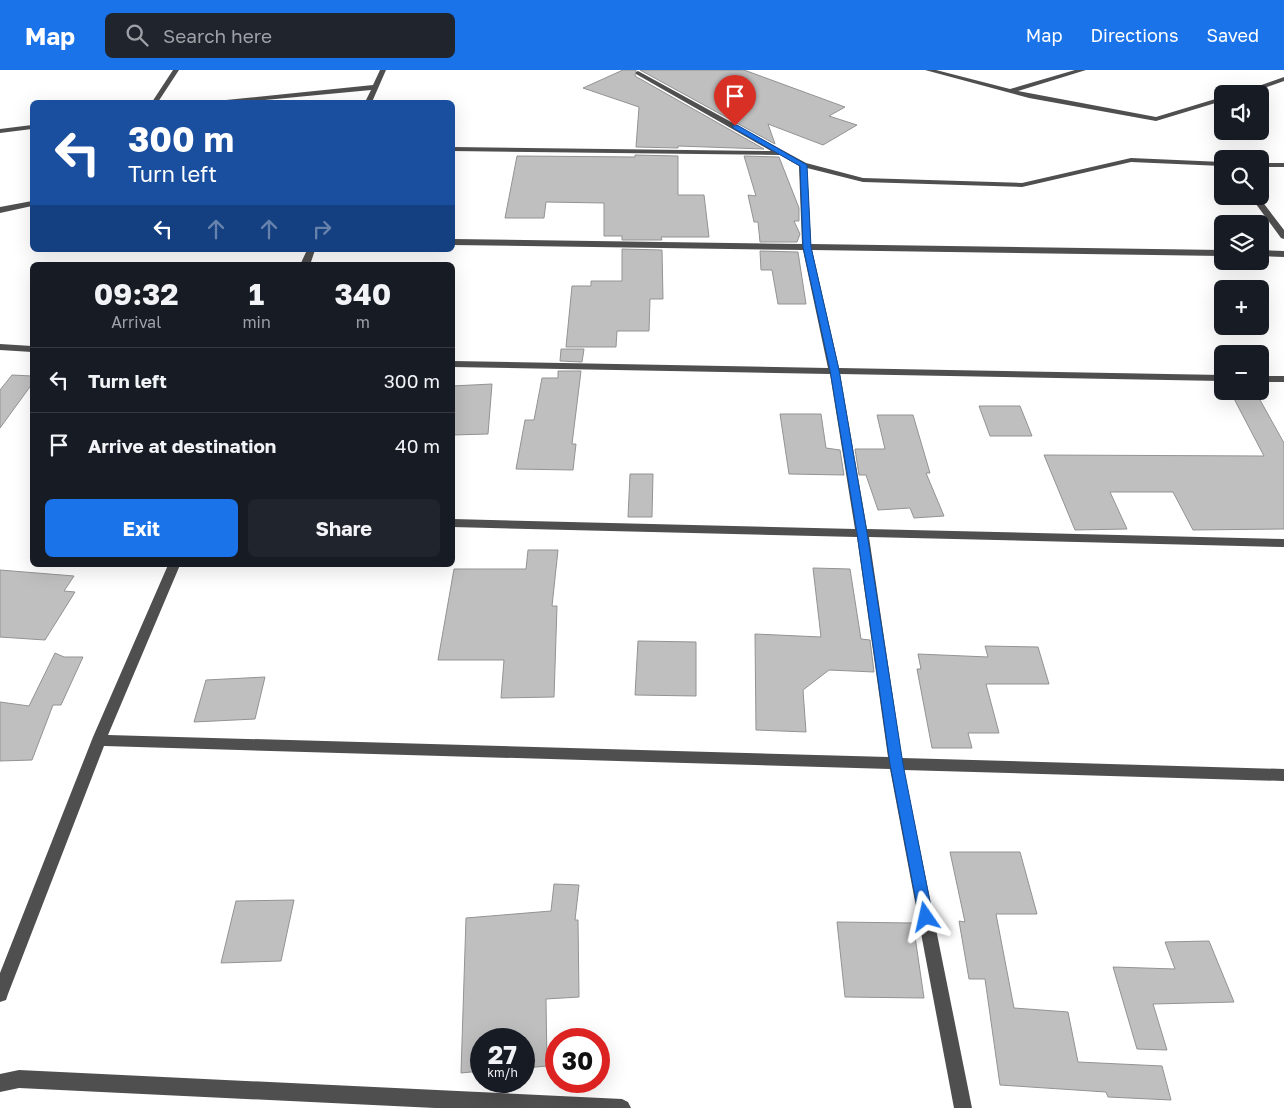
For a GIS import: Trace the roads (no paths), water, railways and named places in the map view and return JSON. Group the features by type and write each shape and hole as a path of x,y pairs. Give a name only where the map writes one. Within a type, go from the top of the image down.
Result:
{"street":[{"path":"156,100 176,70"},
{"path":"370,100 382,70"},
{"path":"932,70 1009,92 1156,119 1214,101"},
{"path":"1009,92 1083,70"},
{"path":"638,73 803,165 863,180 1022,185 1131,160 1214,164"},
{"path":"1266,85 1284,79"},
{"path":"245,100 375,86"},
{"path":"0,131 30,127"},
{"path":"455,149 783,153"},
{"path":"803,165 807,247 834,370 862,533 896,764 963,1108"},
{"path":"1269,165 1284,165"},
{"path":"0,210 30,204"},
{"path":"1261,205 1284,236"},
{"path":"455,242 1214,253"},
{"path":"1269,254 1284,254"},
{"path":"0,346 30,349"},
{"path":"455,364 1214,378"},
{"path":"1269,379 1284,379"},
{"path":"455,523 1284,543"},
{"path":"0,994 99,740 173,567"},
{"path":"99,740 1284,775"},
{"path":"0,1083 18,1079 622,1108"}]}
